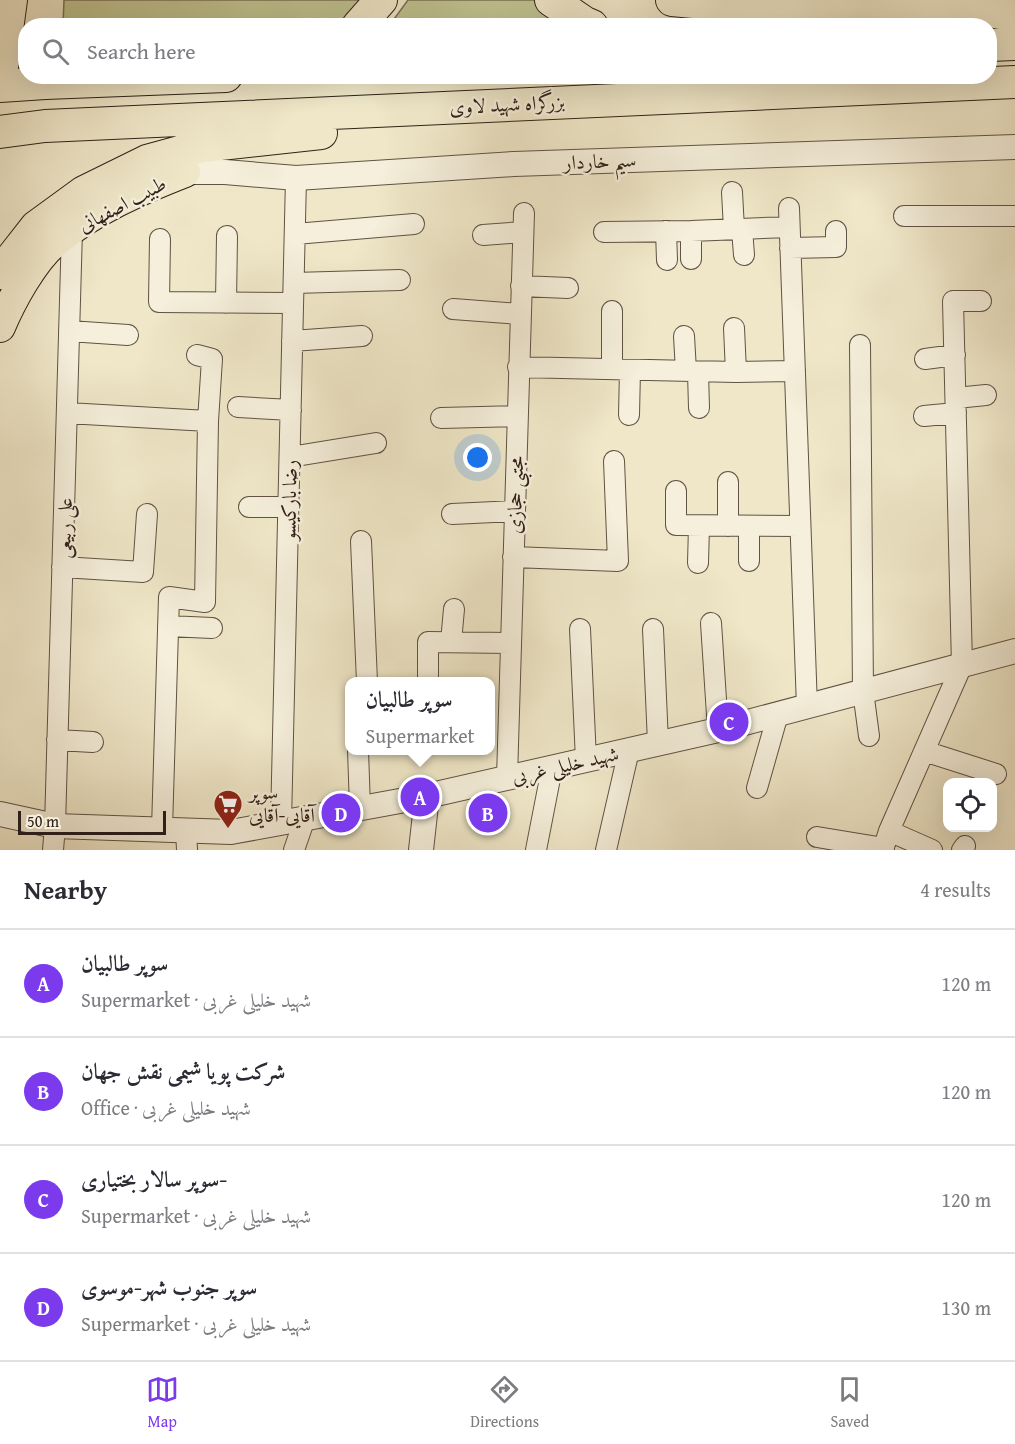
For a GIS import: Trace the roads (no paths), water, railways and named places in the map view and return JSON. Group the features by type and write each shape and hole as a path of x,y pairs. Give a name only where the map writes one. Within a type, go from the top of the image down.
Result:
{"highway":[{"path":"1,81 11,0"},
{"path":"21,18 27,0"},
{"path":"365,18 381,0"},
{"path":"551,0 578,18"},
{"path":"672,0 748,7 885,2 967,8 1015,15"},
{"path":"1,81 18,28"},
{"path":"997,45 1015,44"},
{"path":"1,81 18,82"},
{"name":"بزرگراه شهید لاوی","path":"997,83 1015,82"},
{"name":"بزرگراه شهید لاوی","path":"0,132 45,126 966,84"},
{"path":"0,273 36,227 84,192 147,161 202,146 381,128 627,98"}],"main road":[{"name":"طبیب اصفهانی","path":"0,327 9,304 53,243 96,213 185,172"}],"street":[{"name":"سیم خاردار","path":"185,172 225,172 296,178 514,164 1015,147"},
{"name":"رضا بارکیسو","path":"281,822 296,178"},
{"path":"732,192 744,255"},
{"path":"904,216 1015,216"},
{"path":"604,232 738,229 789,218 807,707"},
{"name":"مجتبی حجازی","path":"483,235 524,222 507,778"},
{"path":"295,234 414,224"},
{"name":"علی ربیعی","path":"53,850 72,230"},
{"path":"666,231 667,260"},
{"path":"691,231 691,259"},
{"path":"790,248 836,247 836,231"},
{"path":"226,303 227,236"},
{"path":"160,239 159,302 293,303"},
{"path":"294,283 400,280"},
{"path":"521,286 568,288"},
{"path":"885,843 962,665 953,301 981,300"},
{"path":"453,309 520,314"},
{"path":"612,311 629,415"},
{"path":"734,328 736,372"},
{"path":"69,332 128,334"},
{"path":"292,341 362,336"},
{"path":"684,336 699,408"},
{"path":"860,345 863,691 869,736"},
{"path":"162,829 169,597 205,602 208,421 212,359 197,355"},
{"path":"925,358 955,355"},
{"path":"518,367 736,372 795,371"},
{"path":"924,417 986,395"},
{"path":"238,408 291,410"},
{"path":"67,412 208,421"},
{"path":"441,418 517,416"},
{"path":"290,457 376,443"},
{"path":"513,557 618,561 614,461"},
{"path":"728,482 728,526"},
{"path":"676,491 676,525 800,526"},
{"path":"249,507 288,507"},
{"path":"452,514 514,511"},
{"path":"62,567 143,572 147,514"},
{"path":"698,563 699,526"},
{"path":"749,527 749,561"},
{"path":"361,541 368,677"},
{"path":"451,642 454,609"},
{"path":"711,623 718,730"},
{"path":"168,626 212,628"},
{"path":"580,629 586,760"},
{"path":"652,629 658,743"},
{"path":"428,676 428,642 511,643"},
{"name":"شهید خلیلی غربی","path":"0,814 55,826 162,829 186,840 427,796 552,768 718,730 1015,651"},
{"path":"757,788 778,714"},
{"path":"57,740 93,742"},
{"path":"606,850 629,750"},
{"path":"924,751 996,774"},
{"path":"358,755 360,808"},
{"path":"536,850 552,768"},
{"path":"421,850 427,796"},
{"path":"294,850 305,818"},
{"path":"817,837 932,850"}],"place":[{"name":"سوپر سالار بختیاری-","path":"729,722"},
{"name":"سوپر طالبیان","path":"420,797"},
{"name":"سوپر جنوب شهر-موسوی","path":"341,813"},
{"name":"شرکت پویا شیمی نقش جهان","path":"488,813"},
{"name":"سوپر آقایی-آقایی","path":"228,830"}]}
